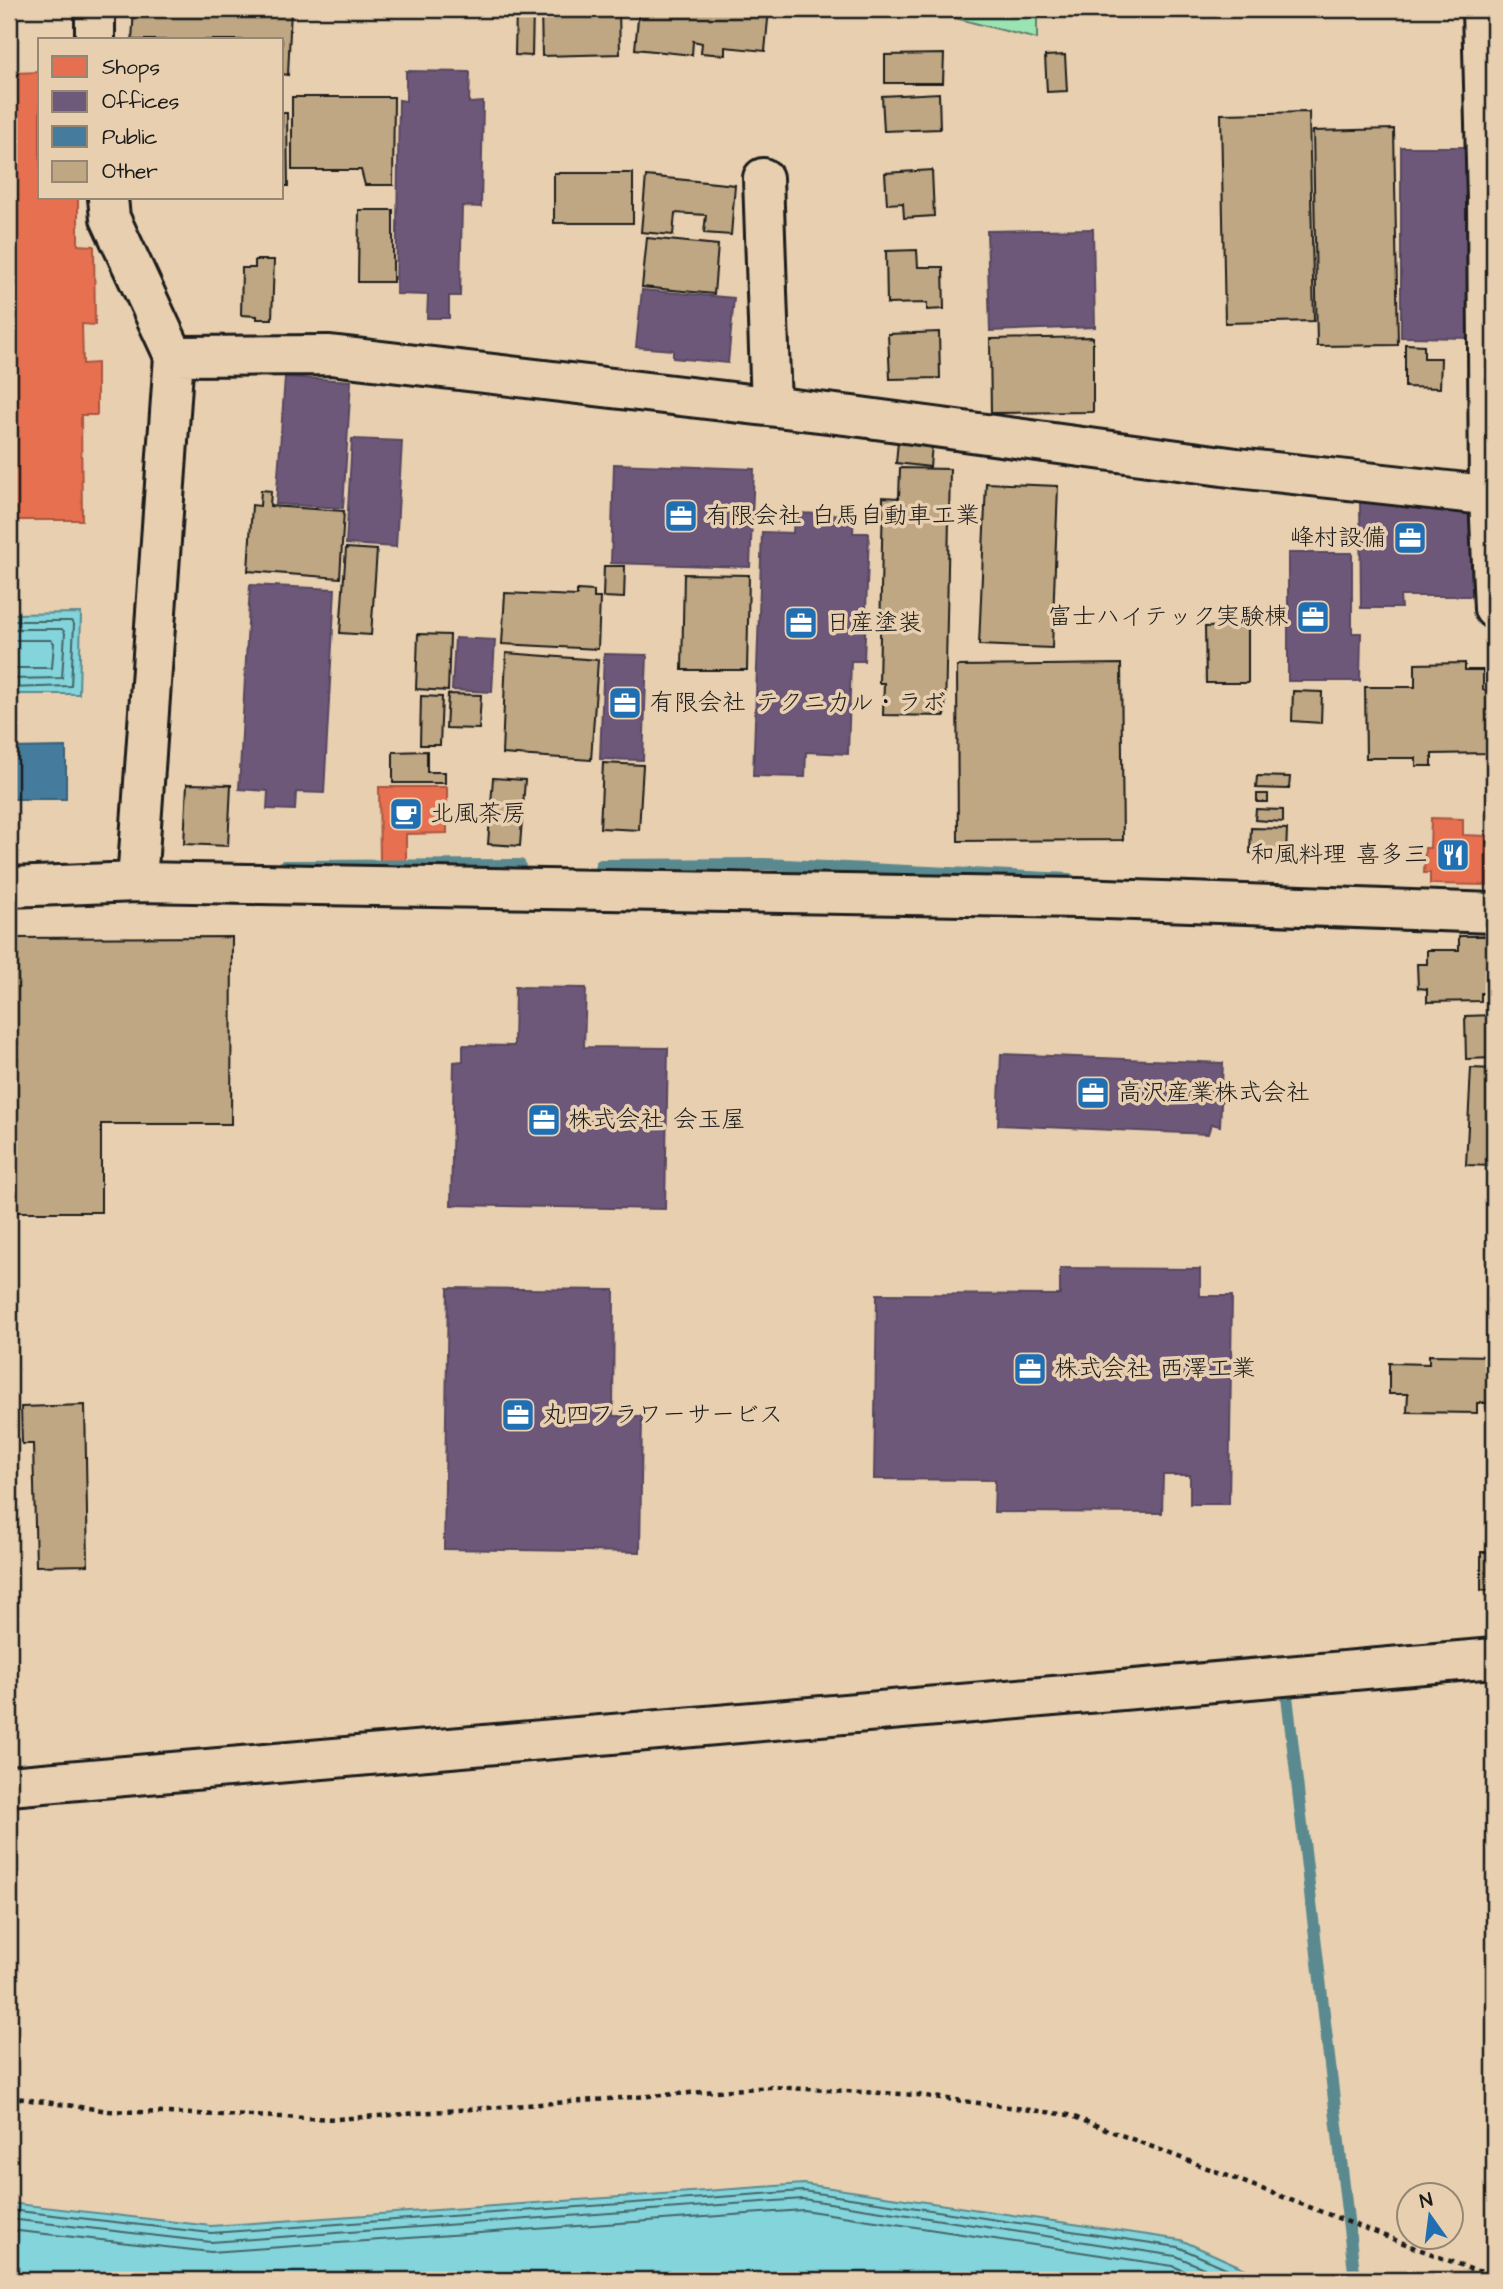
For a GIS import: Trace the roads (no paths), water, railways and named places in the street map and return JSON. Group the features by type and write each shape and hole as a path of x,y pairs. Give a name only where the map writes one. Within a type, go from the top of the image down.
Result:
{"street":[{"path":"95,9 95,38"},
{"path":"1482,9 1494,609"},
{"path":"763,178 771,406"},
{"path":"108,200 110,218 174,356 137,883"},
{"path":"174,356 330,355 771,406 1237,468 1492,496"},
{"path":"9,887 137,883 1065,898 1494,913"},
{"path":"9,1786 1494,1658"}],"water":[{"path":"81,613 79,694 9,694 9,614"},
{"path":"804,2184 1181,2240 1270,2280 9,2280 9,2203 211,2226"}],"waterway":[{"path":"601,865 765,864 1069,879"},
{"path":"284,866 520,865"},
{"path":"1287,1696 1355,2280"}],"place":[{"name":"有限会社 白馬自動車工業","path":"681,516"},
{"name":"峰村設備","path":"1410,538"},
{"name":"富士ハイテック実験棟","path":"1313,617"},
{"name":"日産塗装","path":"801,623"},
{"name":"有限会社 テクニカル・ラボ","path":"625,703"},
{"name":"北風茶房","path":"406,814"},
{"name":"和風料理 喜多三","path":"1453,855"},
{"name":"高沢産業株式会社","path":"1093,1093"},
{"name":"株式会社 会玉屋","path":"544,1120"},
{"name":"株式会社 西澤工業","path":"1030,1369"},
{"name":"丸四フラワーサービス","path":"518,1415"}]}
